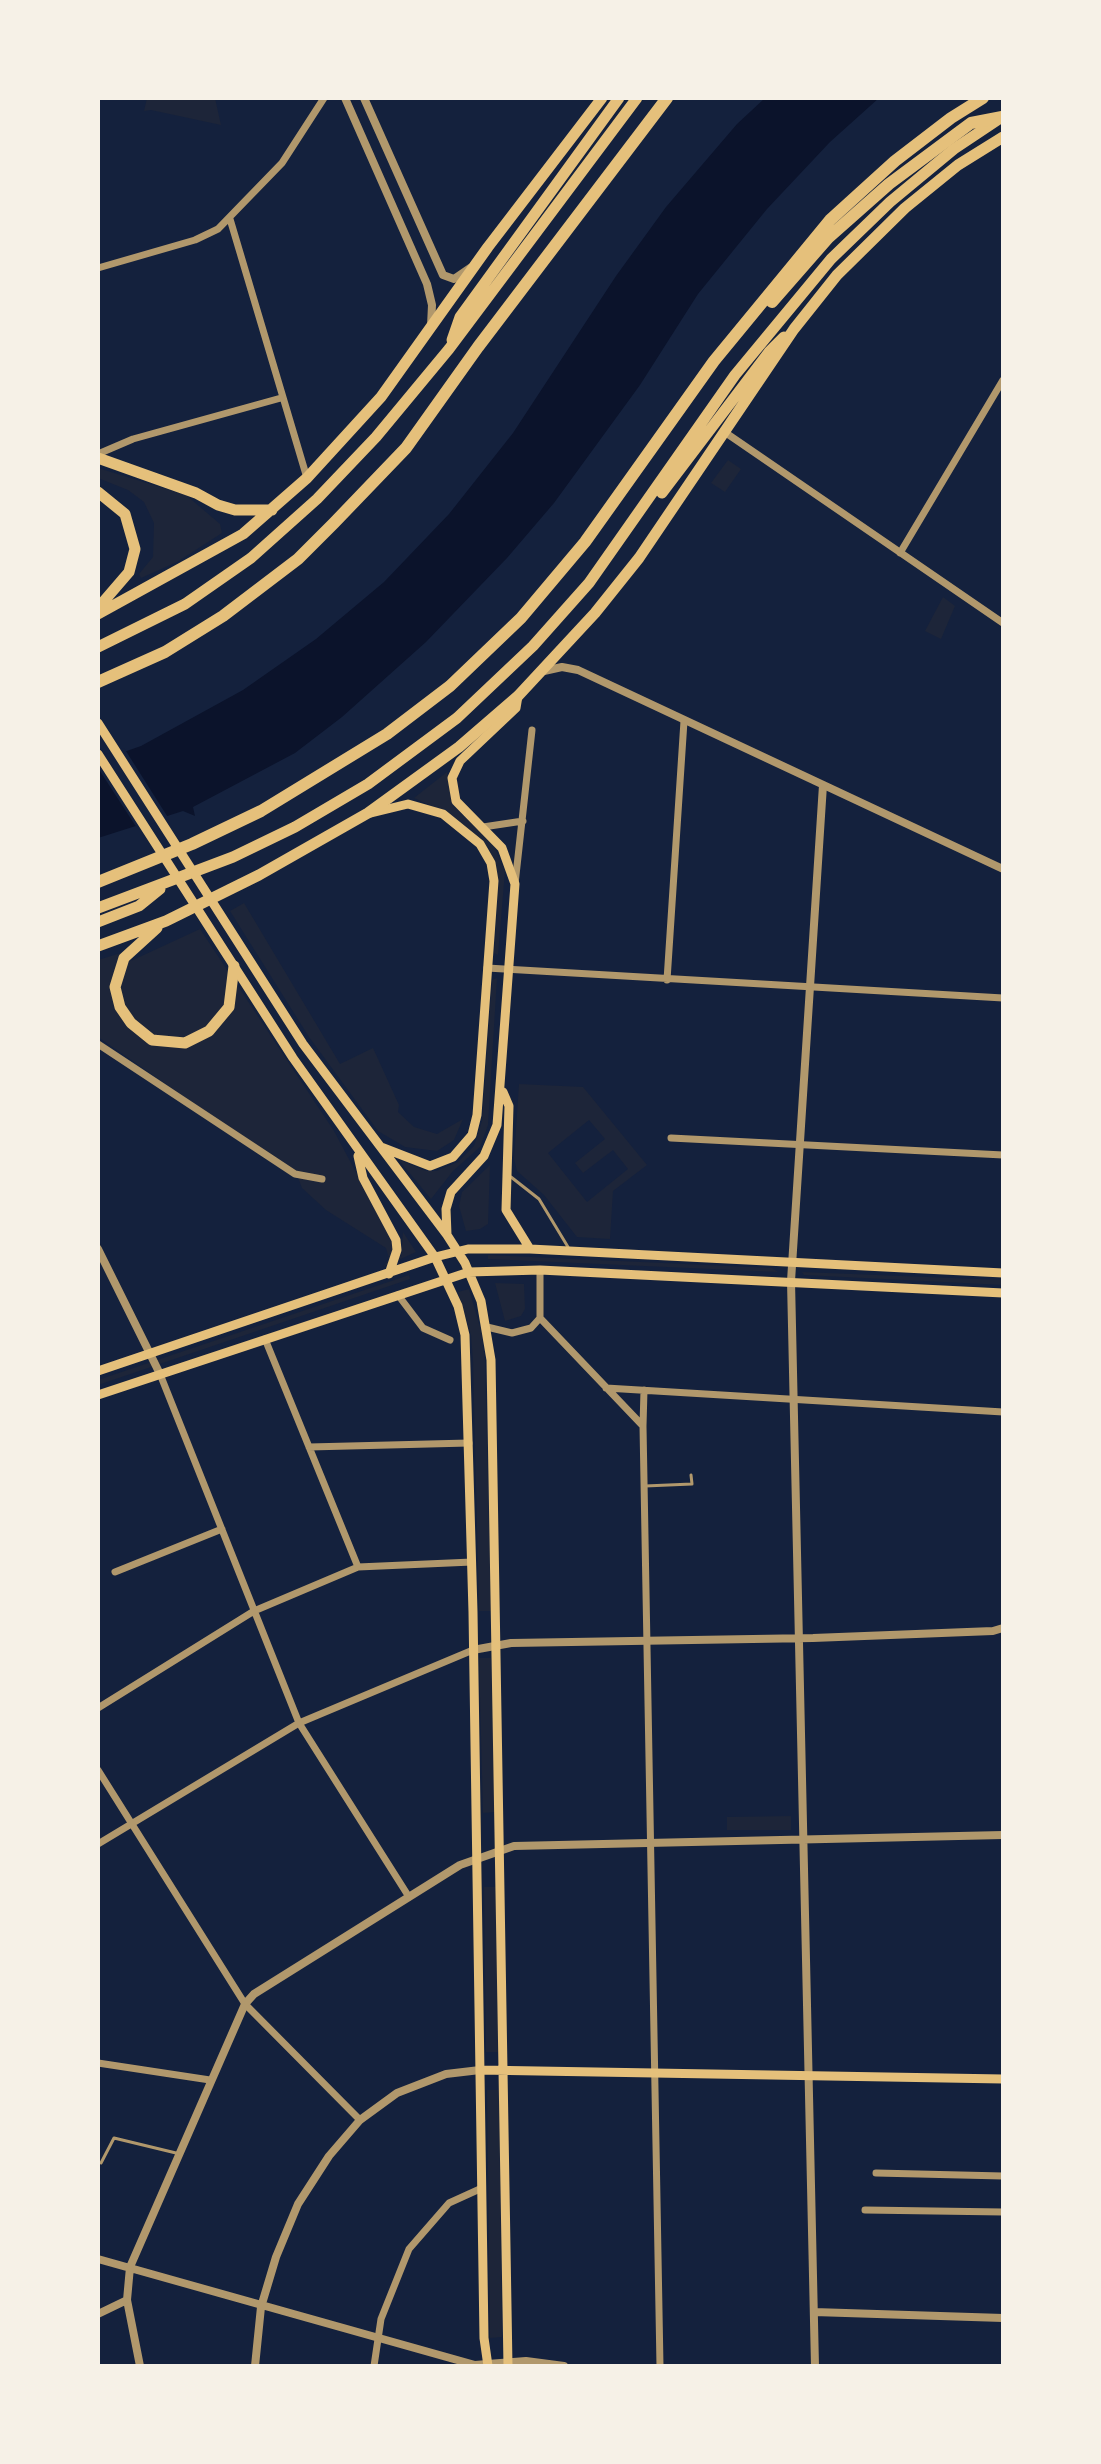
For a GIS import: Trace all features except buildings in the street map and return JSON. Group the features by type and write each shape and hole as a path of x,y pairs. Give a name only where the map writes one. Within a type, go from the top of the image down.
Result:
{"highway":[{"path":"98,614 205,558 273,510 307,478 362,421 488,247 602,98"},
{"path":"449,349 460,317 619,98"},
{"path":"98,647 185,604 251,558 317,499 376,437 449,349 637,98"},
{"path":"98,682 165,652 223,616 298,559 334,523 406,448 433,414 497,322 667,98"},
{"path":"98,882 192,844 261,811 387,734 450,686 521,618 585,542 714,361 806,247 847,203 951,118 983,98"},
{"path":"714,361 735,346 828,238 889,184 971,123 1002,117"},
{"path":"98,908 166,884 295,827 368,784 457,718 533,646 589,583 735,375 831,259 890,202 954,149 1002,117"},
{"path":"98,946 166,921 259,875 368,813 459,747 518,696 639,558 794,329 837,275 905,208 958,165 1003,137"},
{"path":"634,521 651,508 769,352 794,329"},
{"path":"98,456 196,493 218,505 235,510 273,510"},
{"path":"98,492 125,514 135,549 129,572 98,608"},
{"path":"98,922 139,906 166,884"},
{"path":"166,921 124,958 116,976 120,1007 141,1033 170,1044 198,1039 229,1007 234,966"}],"main road":[{"path":"447,1235 448,1200 455,1184 491,1145 502,1088 515,884 506,854 456,801 452,778 460,761 516,708 518,696"},
{"path":"98,723 303,1044 447,1235 469,1272 487,1327 492,1372 508,2364"},
{"path":"98,754 356,1149 435,1257 465,1335 472,1562 484,2340 488,2365"},
{"path":"368,813 403,805 427,807 447,816 480,844 494,874 477,1115 467,1143 453,1157 430,1166 380,1147"},
{"path":"502,1088 509,1106 506,1210 530,1249"},
{"path":"356,1149 363,1178 396,1240 397,1250 389,1274"},
{"path":"98,1371 457,1251 530,1249 1003,1273"},
{"path":"98,1395 469,1272 540,1270 1003,1293"},
{"path":"480,2070 1003,2079"}],"street":[{"path":"98,268 195,240 230,219 282,163 324,98"},
{"path":"345,98 430,295 430,331"},
{"path":"364,98 443,275 454,279 474,266"},
{"path":"398,218 414,211"},
{"path":"230,219 307,478"},
{"path":"900,553 1003,380"},
{"path":"98,456 133,439 281,398"},
{"path":"726,433 1003,623"},
{"path":"543,671 573,668 1003,869"},
{"path":"667,980 684,721"},
{"path":"515,884 532,730"},
{"path":"815,2366 791,1281 823,785"},
{"path":"483,827 523,821"},
{"path":"487,968 1003,998"},
{"path":"98,1044 295,1174 322,1179"},
{"path":"671,1138 1003,1155"},
{"path":"98,1249 160,1374 299,1723 409,1897"},
{"path":"487,1327 519,1333 531,1328 540,1318 540,1270"},
{"path":"398,1295 423,1328 450,1340"},
{"path":"540,1318 643,1426"},
{"path":"265,1339 358,1567"},
{"path":"606,1388 1003,1412"},
{"path":"644,1390 643,1486 660,2366"},
{"path":"309,1447 469,1443"},
{"path":"115,1572 222,1529"},
{"path":"98,1708 254,1611 358,1567 472,1562"},
{"path":"98,1844 299,1723 473,1650 497,1644 799,1638 993,1631 1003,1628"},
{"path":"98,1770 245,2004 360,2120"},
{"path":"140,2366 127,2300 130,2267 245,2004 254,1994 409,1897 477,1858 501,1848 1003,1835"},
{"path":"98,2063 210,2080"},
{"path":"255,2366 261,2307 276,2257 298,2204 321,2168 360,2120 411,2086 446,2074 480,2070"},
{"path":"876,2173 1003,2176"},
{"path":"374,2366 377,2339 394,2279 414,2241 449,2203 482,2188"},
{"path":"865,2210 1003,2212"},
{"path":"98,2259 476,2366 564,2366"},
{"path":"98,2314 127,2300"},
{"path":"814,2312 1003,2318"}],"lane":[{"path":"505,1172 539,1199 570,1251"},
{"path":"643,1486 692,1484 691,1475"},
{"path":"101,2163 114,2138 179,2154"}],"shaded area":[{"path":"147,98 215,98 221,125 144,111"},
{"path":"765,98 879,98 830,142 767,209 698,294 640,385 554,503 507,558 426,642 342,717 295,753 193,807 195,816 183,811 98,838 98,761 141,746 243,690 316,639 384,582 449,514 513,433 616,276 666,207 737,124"},
{"path":"728,460 741,469 725,492 711,483"},
{"path":"98,468 186,495 220,524 222,533 177,562 141,578 139,574 153,557 154,523 144,502 128,490 98,478"},
{"path":"943,597 955,606 941,639 925,631"},
{"path":"447,772 453,806 493,844 505,871 498,955 494,953 499,881 489,848 453,816 414,798"},
{"path":"244,903 340,1064 373,1048 399,1105 398,1112 414,1127 437,1134 463,1119 454,1140 437,1151 405,1147 378,1131 309,1037 230,911"},
{"path":"200,929 334,1131 401,1257 403,1232 416,1252 383,1267 389,1259 386,1248 326,1210 302,1188 297,1175 98,1037 98,960 121,953 116,963 133,960"},
{"path":"497,978 488,1125 480,1147 453,1171 431,1199 398,1159 426,1171 436,1171 458,1162 474,1146 482,1121 492,980"},
{"path":"519,1084 583,1087 647,1165 613,1191 610,1239 577,1237 544,1195 517,1171 514,1159","holes":["589,1120 605,1139 575,1163 583,1173 613,1150 628,1169 587,1202 548,1153"]},
{"path":"490,1165 488,1224 466,1231 459,1206 462,1192"},
{"path":"488,1255 772,1268 778,1272 488,1259"},
{"path":"802,1272 1003,1280 1003,1285 804,1275"},
{"path":"409,1275 410,1279 98,1385 98,1380"},
{"path":"495,1283 524,1284 525,1309 521,1316 505,1321"},
{"path":"469,1289 482,1334 485,1360 491,1611 479,1611 473,1361 471,1335 458,1292"},
{"path":"479,1658 491,1658 495,1812 483,1813"},
{"path":"791,1816 791,1830 727,1830 727,1817"},
{"path":"484,1887 496,1887 498,2052 486,2052"},
{"path":"487,2090 499,2090 502,2337 490,2338"}],"pier":[{"path":"124,748 169,819 137,828 98,768 98,757"}]}
